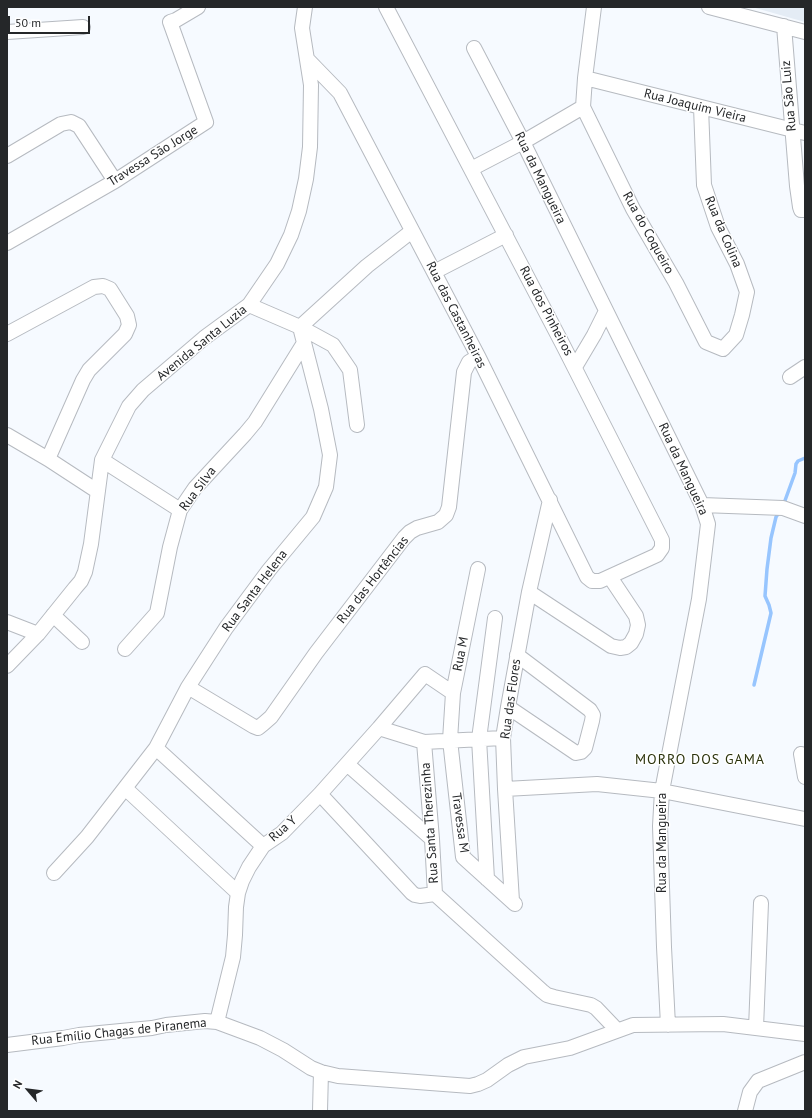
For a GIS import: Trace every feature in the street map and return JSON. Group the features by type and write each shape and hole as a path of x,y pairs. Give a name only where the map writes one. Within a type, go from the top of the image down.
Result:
{"street":[{"name":"Travessa São Jorge","path":"7,243 115,181 206,122 170,22 198,7"},
{"name":"Avenida Santa Luzia","path":"7,666 38,634 81,581 85,572 91,544 102,460 129,406 136,397 204,338 249,305 277,264 291,235 299,211 306,179 311,130 311,85 302,28 305,7"},
{"name":"Rua dos Pinheiros","path":"386,7 575,367 662,540 662,548 657,555 610,577 600,581 592,581"},
{"path":"471,169 524,142 583,106 594,7"},
{"path":"709,7 805,32"},
{"name":"Rua São Luiz","path":"784,26 799,132 801,185 800,207 802,210 805,210"},
{"path":"7,32 83,27"},
{"name":"Rua da Mangueira","path":"474,48 524,142 702,505 708,524 699,599 662,790 660,826 668,1025"},
{"name":"Rua das Castanheiras","path":"307,59 340,93 479,358 588,577 592,581"},
{"name":"Rua Joaquim Vieira","path":"585,78 799,132"},
{"name":"Rua do Coqueiro","path":"583,106 633,208 676,283 706,342 723,349"},
{"name":"Rua da Colina","path":"701,107 704,185 718,227 737,264 747,292 736,335 723,349"},
{"path":"7,156 61,124 71,122 79,126 115,181"},
{"path":"300,327 367,266 412,231"},
{"path":"434,272 506,235"},
{"path":"7,334 94,287 103,286 110,290 127,316 129,325 125,334 89,370 83,380 48,459"},
{"path":"249,305 300,327 333,345 350,370 357,425"},
{"path":"575,367 606,311"},
{"name":"Rua Santa Helena","path":"54,873 87,836 156,748 188,687 226,628 269,570 313,517 326,487 330,455 321,409 300,327"},
{"name":"Rua Silva","path":"125,649 157,613 168,552 180,510 195,488 250,428 304,343"},
{"name":"Rua das Hortências","path":"188,687 252,726 258,728 264,724 404,538 417,528 438,522 446,515 449,507 464,372 469,362 479,358"},
{"path":"790,377 805,367"},
{"path":"7,435 48,459 97,491"},
{"path":"102,460 180,510"},
{"name":"Rua das Flores","path":"515,904 505,789 504,738 528,592 550,500"},
{"path":"702,505 783,508 805,516"},
{"name":"Rua M","path":"450,740 453,692 478,569"},
{"path":"528,592 611,646 620,648 631,643 636,634 638,625 636,616 610,577"},
{"path":"53,615 82,642"},
{"path":"487,879 479,739 495,618"},
{"path":"7,622 38,634"},
{"path":"508,707 576,753 581,752 585,748 593,715 590,710 517,655"},
{"name":"Rua Y","path":"217,1022 233,956 238,893 249,867 263,846 282,833 320,794 425,674 453,692"},
{"path":"379,728 424,742 504,738"},
{"name":"Travessa M","path":"450,740 463,857 515,904"},
{"name":"Rua Santa Therezinha","path":"424,742 435,894 547,995 591,1005 596,1008 617,1030"},
{"path":"156,748 263,846"},
{"path":"800,754 805,777"},
{"path":"347,764 432,840"},
{"path":"505,789 597,784 662,790 805,819"},
{"path":"125,788 238,893"},
{"path":"320,794 412,893 420,896 435,894"},
{"path":"756,1028 761,903"},
{"name":"Rua Emílio Chagas de Piranema","path":"7,1045 152,1028 166,1025 205,1021 217,1022 260,1038 283,1050 311,1068 321,1072 338,1076 470,1086 487,1080 508,1065 524,1058 570,1048 633,1025 723,1024 805,1034"},
{"path":"745,1111 750,1092 758,1081 805,1062"},
{"path":"320,1111 321,1072"}],"shaded area":[{"path":"752,7 805,7 805,22"}],"waterway":[{"path":"783,506 795,473 796,464 798,461 805,458"},
{"path":"754,685 771,613 765,596 767,569 771,538 776,517 780,511"}],"district":[{"name":"MORRO DOS GAMA","path":"700,760"}]}
